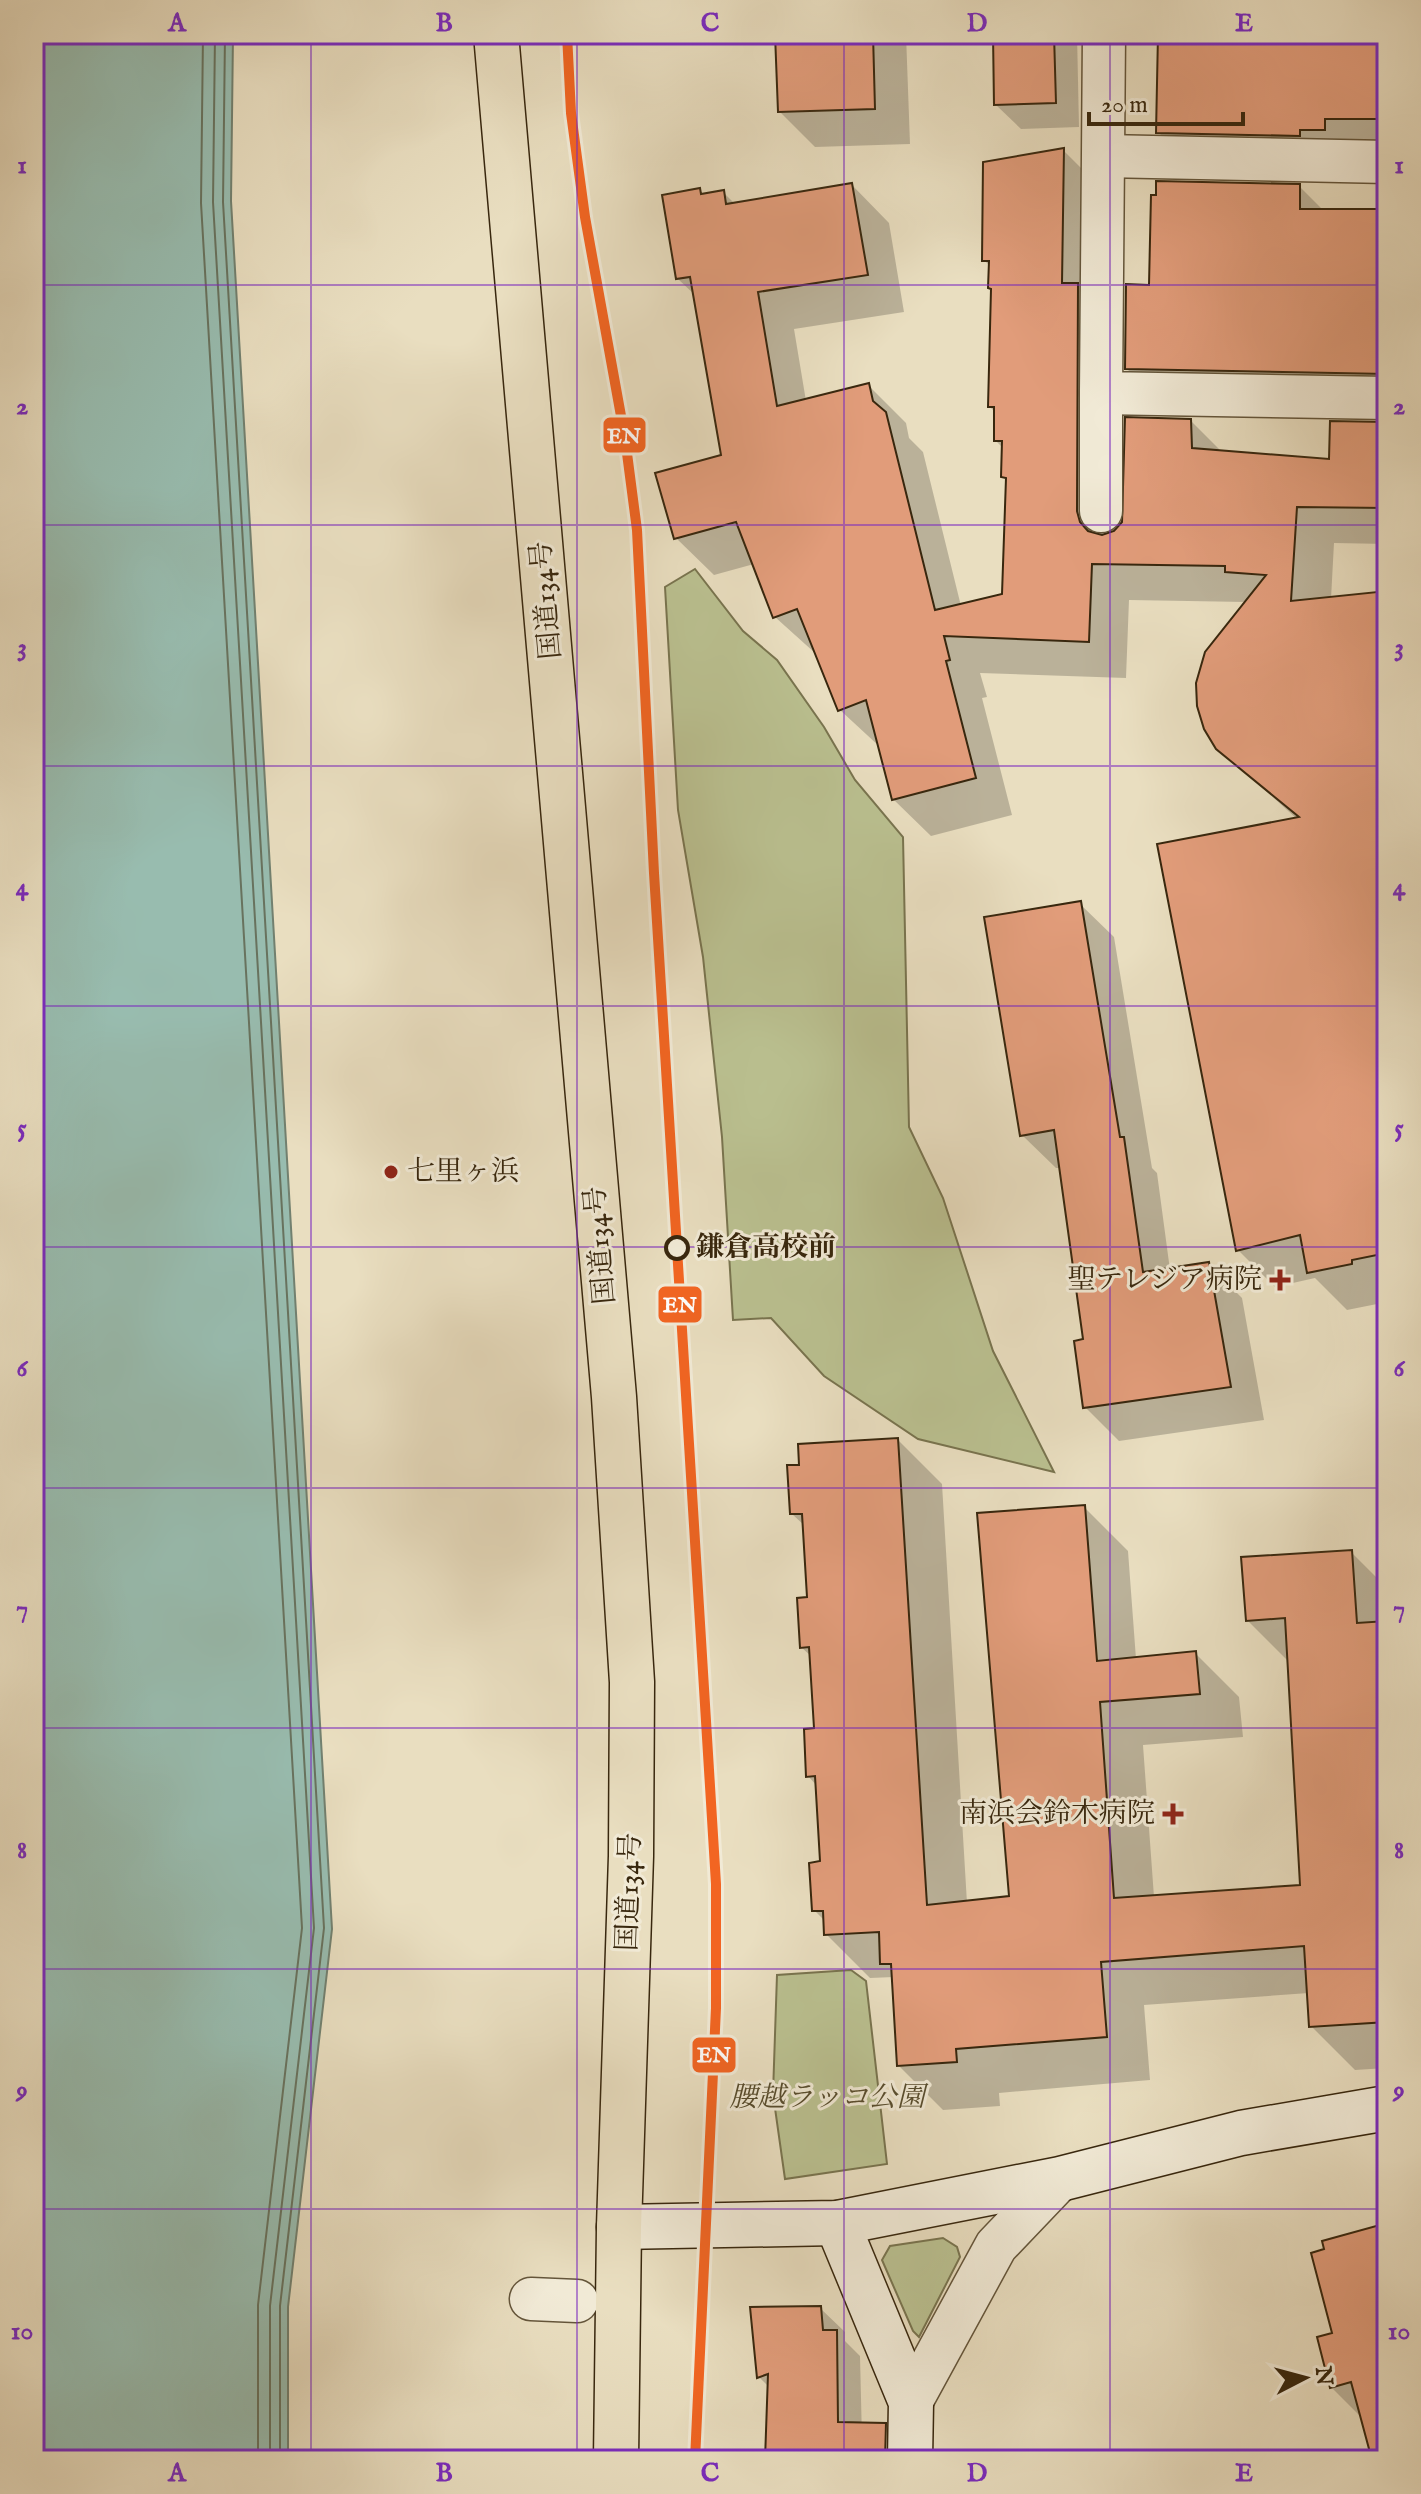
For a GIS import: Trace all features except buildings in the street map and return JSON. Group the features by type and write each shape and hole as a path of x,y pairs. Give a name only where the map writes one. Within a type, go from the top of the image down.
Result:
{"highway":[{"name":"国道134号","path":"496,34 614,1397 632,1682 631,1856 619,2227 616,2460"}],"street":[{"path":"1101,511 1104,34"},
{"path":"1104,156 1387,162"},
{"path":"1101,393 1387,398"},
{"path":"619,2227 837,2223 1060,2179 1241,2133 1387,2108"},
{"path":"911,2402 996,2246 1060,2179"},
{"path":"837,2223 911,2402 910,2460"},
{"path":"531,2299 577,2301"}],"green space":[{"path":"695,569 743,631 777,660 824,727 855,780 903,837 909,1127 943,1198 993,1351 1054,1472 918,1439 824,1376 771,1318 733,1320 722,1137 703,957 678,810 665,587"},
{"name":"腰越ラッコ公園","path":"851,1970 866,1981 887,2164 785,2179 773,2094 777,1975"},
{"path":"943,2238 957,2247 960,2257 919,2337 913,2331 882,2260 890,2246"}],"water":[{"path":"34,34 233,34 231,201 332,1929 288,2307 288,2460 34,2460"}],"transit line":[{"name":"EN","path":"567,34 571,113 585,217 625,438 637,530 654,873 716,1884 716,2008 695,2460"}],"place":[{"name":"七里ヶ浜","path":"391,1172"},
{"name":"鎌倉高校前","path":"677,1248"},
{"name":"聖テレジア病院","path":"1280,1280"},
{"name":"南浜会鈴木病院","path":"1173,1814"}]}
